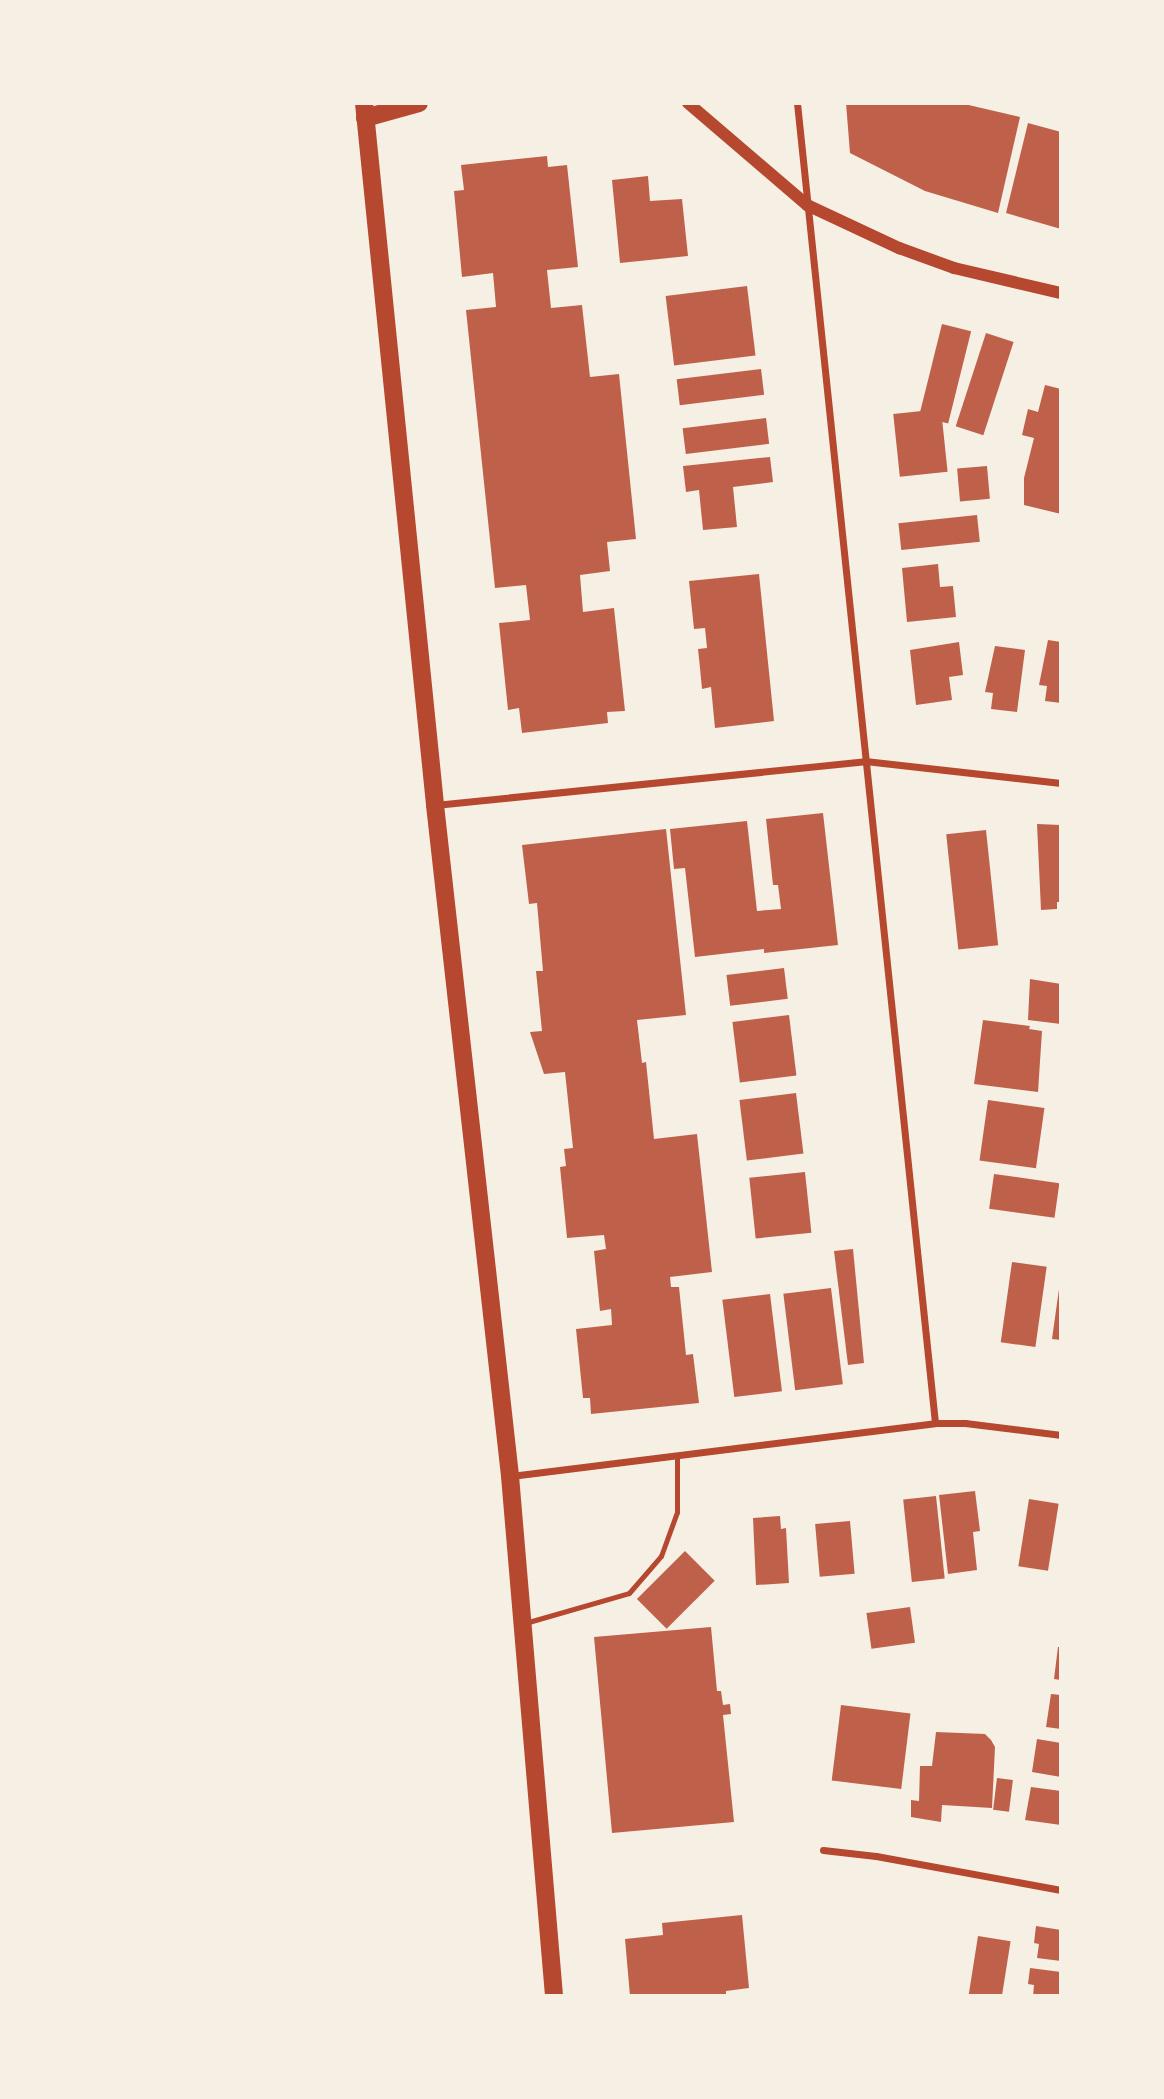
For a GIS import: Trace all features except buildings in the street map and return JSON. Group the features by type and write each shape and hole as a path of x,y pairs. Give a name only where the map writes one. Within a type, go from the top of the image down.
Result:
{"main road":[{"path":"419,103 364,111 435,805 510,1476 554,1996"}],"street":[{"path":"688,103 807,205 899,248 954,268 1061,293"},
{"path":"797,103 935,1423"},
{"path":"435,805 865,761 1061,783"},
{"path":"510,1476 935,1423 965,1423 1061,1435"},
{"path":"823,1850 876,1856 1061,1890"}],"lane":[{"path":"522,1623 629,1593 661,1556 677,1513 677,1455"}]}
